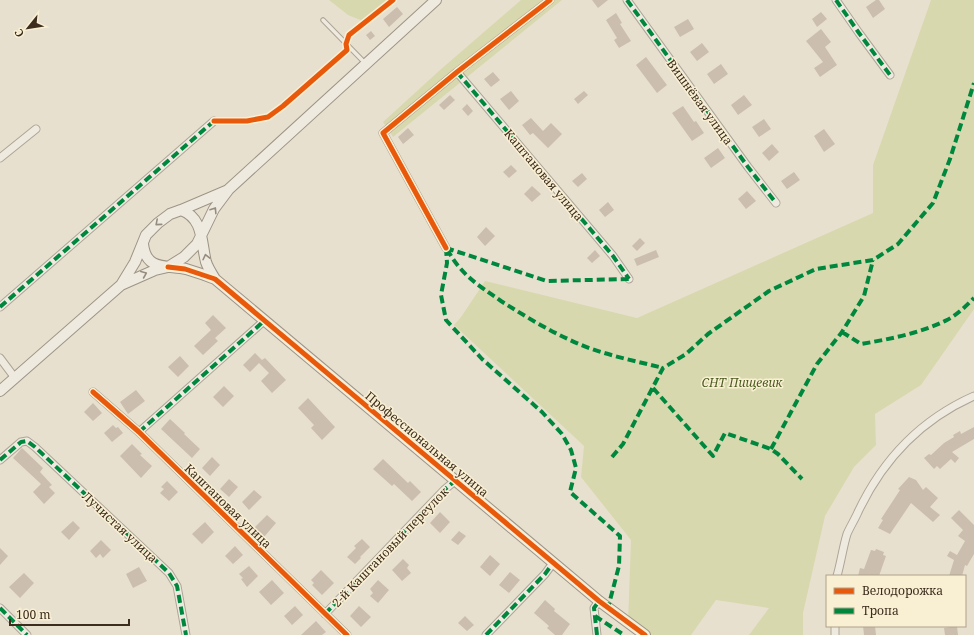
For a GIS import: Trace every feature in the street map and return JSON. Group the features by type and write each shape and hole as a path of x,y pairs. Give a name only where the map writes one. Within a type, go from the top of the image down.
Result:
{"main road":[{"path":"120,285 155,270 168,267 179,261 190,252 197,244 214,209 230,189 436,0"},
{"path":"0,392 120,285 135,262 146,235 158,223 170,214 230,189"},
{"path":"181,210 192,216 198,224 206,262 215,279"},
{"path":"143,244 146,256 151,262 158,266 185,269 215,279"},
{"name":"Профессиональная улица","path":"215,279 553,563 599,601 645,635"}],"street":[{"path":"446,248 383,133 457,72 550,0"},
{"name":"Вишнёвая улица","path":"627,0 748,167 776,203"},
{"path":"836,0 890,75"},
{"name":"Каштановая улица","path":"457,72 613,256 629,279"},
{"path":"0,307 214,121"},
{"path":"0,158 36,129"},
{"path":"139,432 264,321"},
{"path":"0,358 15,378"},
{"name":"Каштановая улица","path":"93,392 139,432 347,635"},
{"path":"838,575 847,535 868,491 890,459 916,431 956,404 974,396"},
{"name":"Лучистая улица","path":"0,460 21,442 27,441 169,573 177,586 186,635"},
{"name":"2-й Каштановый переулок","path":"325,614 444,490 456,480"},
{"path":"486,635 545,574 553,563"},
{"path":"597,635 594,608 599,601"},
{"path":"0,608 27,635"}],"lane":[{"path":"323,20 366,64"}],"green space":[{"path":"329,0 388,0 363,21 348,15"},
{"path":"521,0 562,0 393,137 383,122 440,70"},
{"name":"СНТ Пищевик","path":"931,0 974,0 974,309 921,385 875,414 876,445 854,467 825,516 803,613 803,635 749,635 769,608 716,600 691,635 645,635 628,623 631,540 581,477 584,446 454,325 485,281 637,318 873,213 873,165"}],"building":[{"path":"592,0 608,0 598,8"},
{"path":"876,0 879,0 885,9 873,18 866,7"},
{"path":"397,7 403,14 389,27 383,19"},
{"path":"821,12 827,19 817,27 812,19"},
{"path":"616,13 622,23 620,24 631,41 619,48 614,40 617,38 606,20"},
{"path":"688,19 694,29 680,37 674,27"},
{"path":"821,29 831,42 825,47 837,65 820,77 814,68 823,62 806,41"},
{"path":"371,31 375,36 370,40 366,35"},
{"path":"702,43 709,52 697,61 690,52"},
{"path":"646,57 667,85 657,93 636,65"},
{"path":"721,64 728,74 714,84 707,74"},
{"path":"493,72 500,80 491,87 484,79"},
{"path":"511,91 519,101 509,110 500,99"},
{"path":"584,91 588,95 578,104 574,99"},
{"path":"450,95 455,100 444,110 439,105"},
{"path":"744,95 752,105 738,115 731,105"},
{"path":"467,104 473,111 468,116 462,109"},
{"path":"683,106 704,133 692,141 672,113"},
{"path":"531,118 543,131 551,123 562,134 548,148 533,133 530,135 522,125"},
{"path":"764,119 771,129 759,137 752,127"},
{"path":"408,128 414,135 403,144 398,137"},
{"path":"824,129 835,144 824,152 814,136"},
{"path":"772,144 779,152 769,161 762,153"},
{"path":"718,148 725,158 711,168 704,158"},
{"path":"511,165 517,171 509,178 503,172"},
{"path":"794,172 800,180 787,189 781,181"},
{"path":"582,173 587,179 578,187 572,181"},
{"path":"532,186 541,194 532,202 524,194"},
{"path":"747,191 756,201 746,209 738,199"},
{"path":"608,202 614,210 605,217 599,210"},
{"path":"486,227 495,236 485,246 477,237"},
{"path":"640,238 645,243 637,251 632,246"},
{"path":"595,250 600,256 592,263 587,258"},
{"path":"656,250 659,257 637,266 634,259"},
{"path":"213,315 226,328 215,338 218,341 203,355 194,346 211,330 205,323"},
{"path":"255,353 262,360 265,358 286,380 272,393 261,381 269,373 259,363 250,372 243,365"},
{"path":"180,356 189,366 178,377 168,367"},
{"path":"224,386 234,396 223,407 213,397"},
{"path":"136,390 145,401 128,414 120,402"},
{"path":"308,398 335,427 322,440 311,428 314,425 298,408"},
{"path":"93,403 102,413 93,421 84,412"},
{"path":"170,419 200,449 192,458 161,429"},
{"path":"113,425 116,428 118,427 123,433 112,442 104,433"},
{"path":"974,427 974,439 952,452 959,458 955,463 951,459 940,469 937,466 934,469 924,458 929,454 931,455 944,443 954,437 953,435 960,431 961,434"},
{"path":"132,444 142,454 140,455 152,466 141,478 120,456"},
{"path":"22,448 43,468 40,472 52,485 49,487 55,493 44,504 33,492 41,484 13,458"},
{"path":"212,457 220,465 210,476 202,468"},
{"path":"383,459 408,483 410,481 421,492 412,501 394,484 392,486 373,469"},
{"path":"909,477 916,480 923,490 926,487 938,498 930,507 940,515 933,522 911,503 890,534 878,528 883,520 881,519 900,490 898,489"},
{"path":"229,479 238,487 229,497 220,489"},
{"path":"167,481 178,492 169,501 160,493 164,489 161,487"},
{"path":"254,490 262,497 249,510 242,502"},
{"path":"959,510 974,525 974,554 967,566 965,565 962,575 949,575 954,560 947,556 950,551 957,555 965,541 958,536 963,530 951,518"},
{"path":"440,512 450,522 440,533 430,523"},
{"path":"267,515 276,523 264,537 254,528"},
{"path":"73,521 80,528 69,540 61,532"},
{"path":"205,522 214,532 202,544 192,534"},
{"path":"459,531 466,536 458,545 451,540"},
{"path":"362,539 370,547 355,564 347,557 356,548 354,546"},
{"path":"101,540 111,550 103,558 100,554 96,558 90,551"},
{"path":"235,546 243,555 233,564 225,556"},
{"path":"0,548 8,556 0,565"},
{"path":"876,549 884,552 883,555 886,556 879,575 858,575 860,568 864,569 871,550 875,551"},
{"path":"490,555 500,564 490,576 480,567"},
{"path":"403,559 409,565 407,568 411,573 402,581 392,570"},
{"path":"249,566 258,576 247,587 241,579 243,578 239,574"},
{"path":"139,567 147,581 133,588 126,574"},
{"path":"321,570 334,583 322,595 312,585 314,583 311,580"},
{"path":"510,572 520,580 509,593 499,585"},
{"path":"24,573 34,583 20,598 9,587"},
{"path":"272,580 284,593 271,605 259,592"},
{"path":"378,580 389,590 378,603 370,596 373,593 370,589"},
{"path":"545,600 555,609 554,611 570,624 562,635 555,635 547,628 549,626 534,613"},
{"path":"295,606 303,615 292,625 284,616"},
{"path":"359,606 371,617 361,627 350,616"},
{"path":"465,616 474,625 467,631 458,623"},
{"path":"316,621 326,632 322,635 301,635"},
{"path":"863,627 875,627 876,635 864,635"},
{"path":"957,627 958,635 945,635 944,628"}],"marked path":[{"path":"627,0 748,167 776,203"},
{"path":"836,0 890,75"},
{"path":"457,72 613,256 629,279"},
{"path":"612,457 623,444 663,368 686,354 708,334 769,291 816,269 873,260 898,244 933,203 950,159 974,83"},
{"path":"0,307 214,121 217,121"},
{"path":"446,248 447,263 441,295 446,320 482,359 542,412 562,434 571,450 576,468 570,492 620,536 619,566 608,608"},
{"path":"446,248 547,281 629,279"},
{"path":"447,249 458,266 477,284 543,327 592,349 663,368"},
{"path":"771,449 817,364 842,332 864,296 873,260"},
{"path":"842,332 861,344 905,335 927,329 947,320 958,313 974,298"},
{"path":"139,432 264,321"},
{"path":"653,388 713,456 725,433 771,449 778,454 802,479"},
{"path":"0,460 21,442 27,441 169,573 177,586 186,635"},
{"path":"325,614 444,490 456,480"},
{"path":"486,635 545,574 553,563"},
{"path":"597,635 594,608 599,601"},
{"path":"0,608 27,635"},
{"path":"595,616 624,635"}],"cycle path":[{"path":"214,121 247,121 268,117 283,106 347,50 346,44 349,35 393,0"},
{"path":"446,248 383,133 457,72 550,0"},
{"path":"168,267 185,269 215,279 599,601 645,635"},
{"path":"93,392 139,432 347,635"}]}
